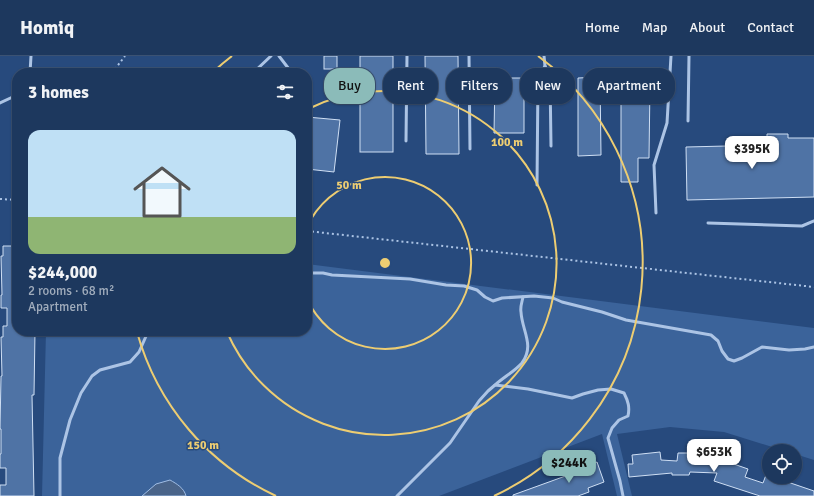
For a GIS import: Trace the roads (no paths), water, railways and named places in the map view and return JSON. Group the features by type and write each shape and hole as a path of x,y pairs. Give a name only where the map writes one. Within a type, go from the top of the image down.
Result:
{"lane":[{"path":"30,68 31,56"},
{"path":"258,68 271,56"},
{"path":"279,56 288,68"},
{"path":"406,141 407,56"},
{"path":"468,56 470,149"},
{"path":"537,185 538,78 544,66 544,56"},
{"path":"656,214 654,165 667,123 671,56"},
{"path":"688,121 689,56"},
{"path":"544,66 550,77 551,146"},
{"path":"0,103 12,97"},
{"path":"708,223 802,226 814,221"},
{"path":"312,273 410,279 446,285 464,286 477,290 485,297 493,301 502,298 534,296 553,298 562,302 602,312 626,320 711,335 718,341 722,351 728,359 734,361 762,347 789,350 814,347"},
{"path":"397,496 450,443 488,390 511,373 522,362 528,350 527,338 523,328 520,310 523,297"},
{"path":"60,496 60,458 70,420 81,393 92,376 100,370 130,362 139,352 146,336"},
{"path":"495,385 528,389 572,398 598,390 611,389 624,393 629,409 628,416 619,420 612,428 608,438 623,496"}]}
